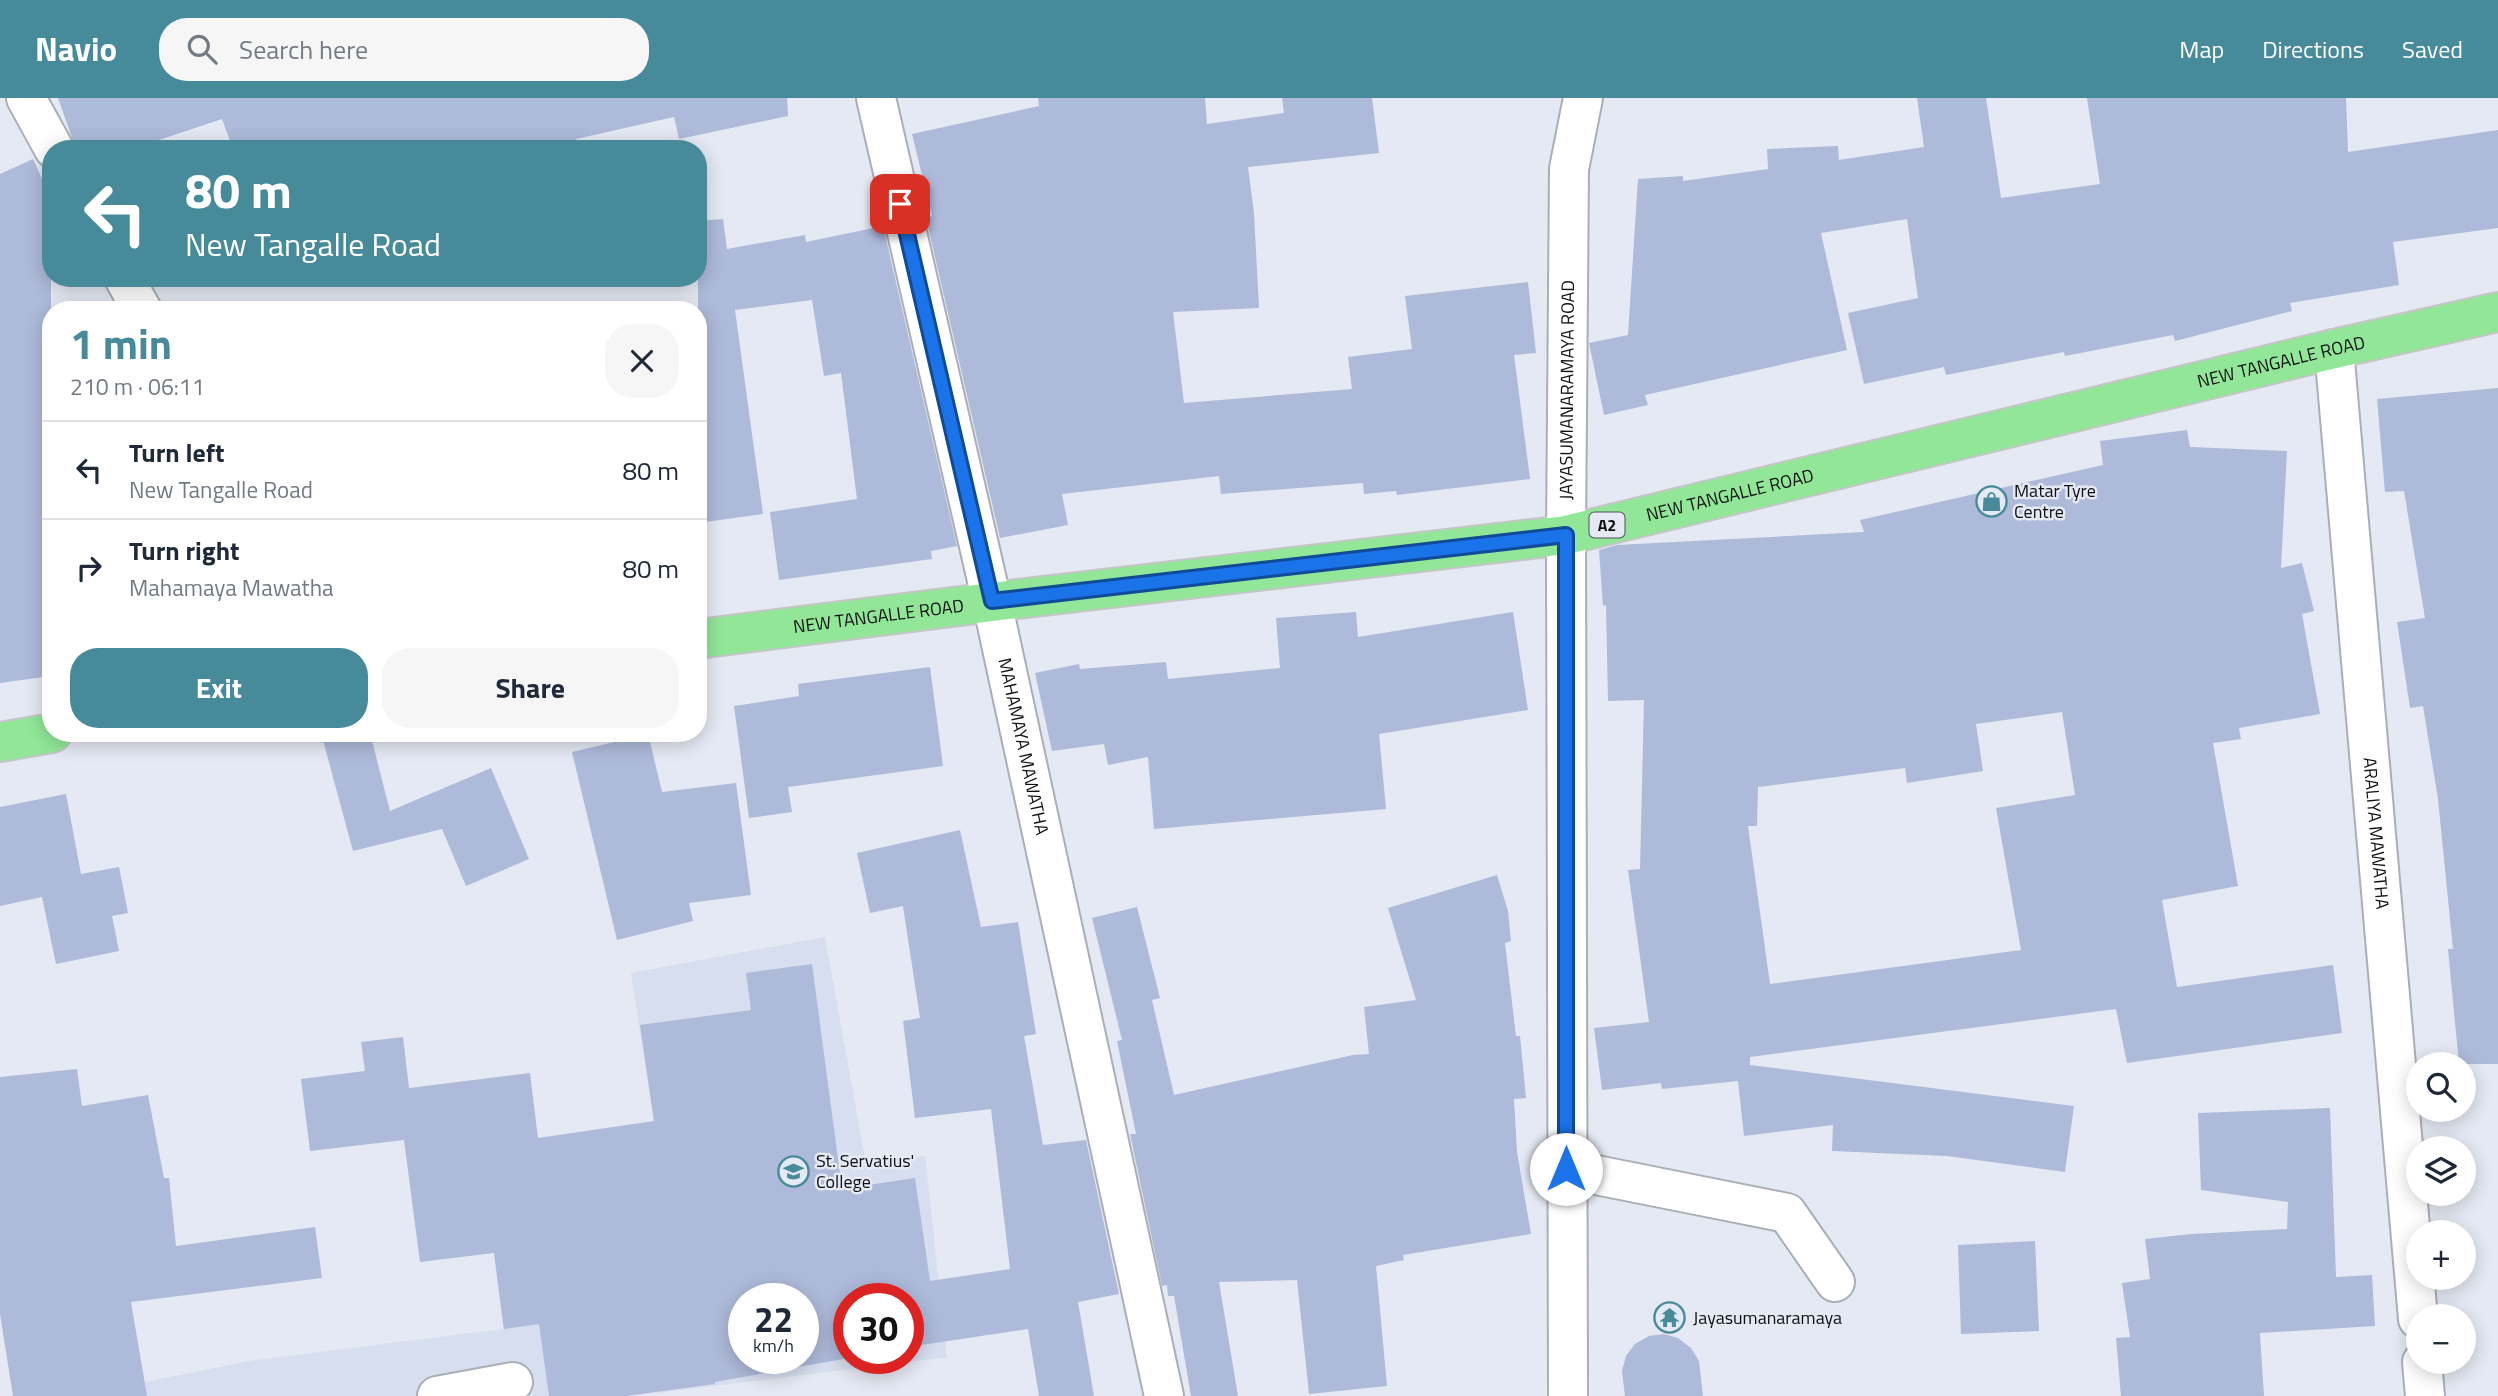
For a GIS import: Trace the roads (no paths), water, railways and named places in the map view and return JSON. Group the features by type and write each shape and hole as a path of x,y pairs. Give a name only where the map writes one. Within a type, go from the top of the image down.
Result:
{"highway":[{"name":"NEW TANGALLE ROAD","path":"707,638 992,601 1566,535 2334,349 2498,312"},
{"path":"0,742 42,735"}],"street":[{"path":"26,98 49,140"},
{"name":"MAHAMAYA MAWATHA","path":"876,98 992,601 1164,1396"},
{"name":"JAYASUMANARAMAYA ROAD","path":"1568,1396 1566,535 1569,169 1583,98"},
{"name":"ARALIYA MAWATHA","path":"2334,349 2417,1304"},
{"path":"1566,1169 1787,1213 1835,1282"},
{"path":"2423,1374 2425,1396"},
{"path":"437,1396 513,1382"}],"place":[{"name":"Matar Tyre Centre","path":"1991,501"},
{"name":"St. Servatius' College","path":"793,1171"},
{"name":"Jayasumanaramaya","path":"1670,1318"}]}
